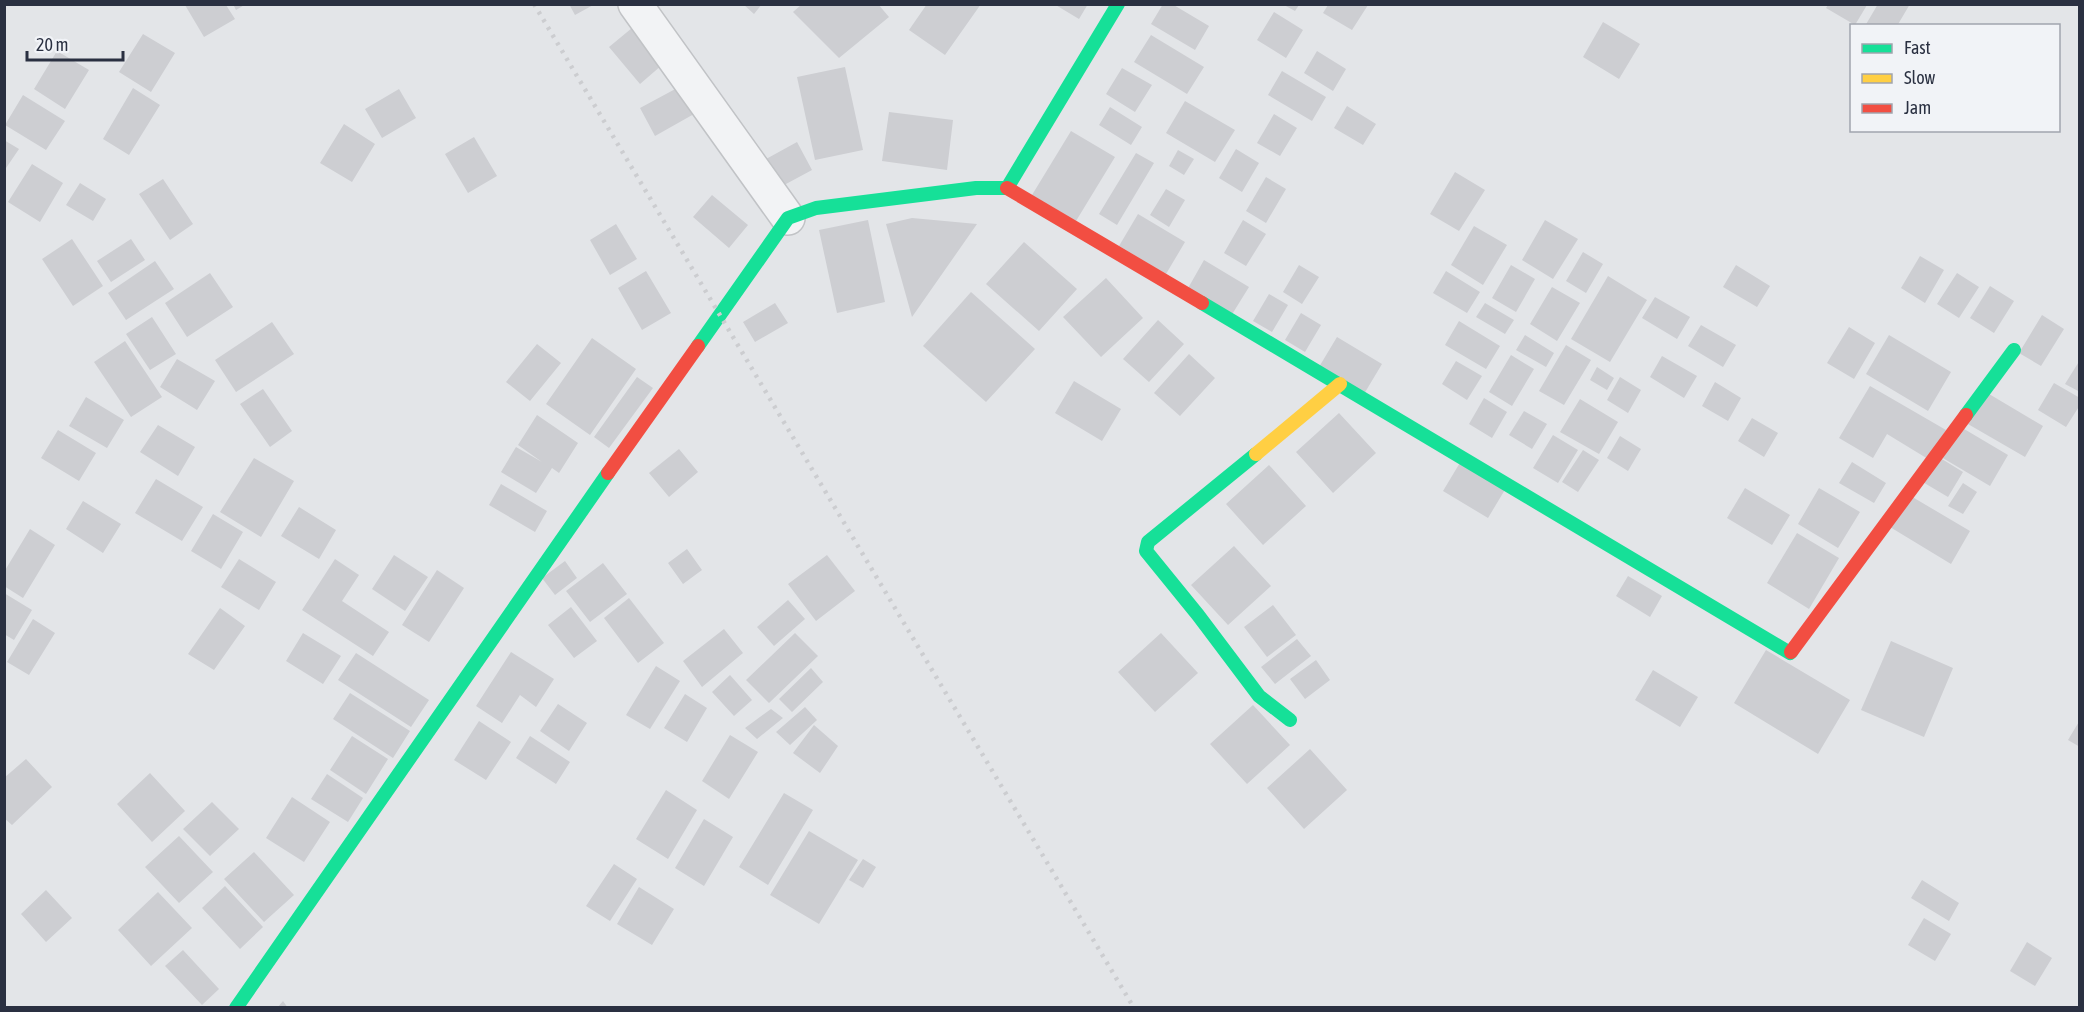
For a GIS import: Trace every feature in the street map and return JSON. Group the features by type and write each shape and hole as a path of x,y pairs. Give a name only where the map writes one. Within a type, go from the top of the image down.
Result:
{"street":[{"path":"635,4 788,218"},
{"path":"1008,188 1118,4"},
{"path":"236,1008 788,218 816,208 976,188 1008,188 1790,653 2014,350"},
{"path":"1290,720 1258,696 1198,615 1146,551 1148,542 1340,384"}],"building":[{"path":"233,4 246,4 236,10"},
{"path":"569,4 595,4 575,15"},
{"path":"743,4 762,4 754,14"},
{"path":"802,4 878,4 889,17 839,58 793,12"},
{"path":"927,4 981,4 945,55 909,30"},
{"path":"1054,4 1088,4 1079,19"},
{"path":"1163,4 1172,4 1209,26 1195,50 1151,24"},
{"path":"1878,4 1910,4 1898,24 1866,24"},
{"path":"185,5 226,5 235,19 204,37"},
{"path":"1284,5 1299,5 1295,11"},
{"path":"1328,5 1368,5 1352,30 1323,13"},
{"path":"1828,5 1867,5 1856,24 1826,8"},
{"path":"1274,12 1303,30 1286,58 1257,40"},
{"path":"1603,22 1640,44 1619,79 1583,57"},
{"path":"632,28 662,65 640,84 609,47"},
{"path":"143,34 175,53 151,92 119,72"},
{"path":"1151,35 1204,67 1187,94 1134,62"},
{"path":"57,51 89,70 65,109 34,89"},
{"path":"1317,51 1346,69 1333,91 1304,73"},
{"path":"845,67 863,150 815,160 797,77"},
{"path":"1122,68 1152,85 1135,112 1106,94"},
{"path":"1282,71 1326,97 1312,121 1268,95"},
{"path":"679,87 694,114 655,136 640,108"},
{"path":"133,88 160,105 129,155 103,139"},
{"path":"399,89 416,118 382,138 365,109"},
{"path":"23,95 65,121 46,150 5,125"},
{"path":"1185,101 1235,130 1215,162 1166,133"},
{"path":"1347,106 1376,124 1363,145 1334,128"},
{"path":"1110,107 1142,127 1131,145 1099,125"},
{"path":"889,112 953,120 947,170 882,161"},
{"path":"1274,114 1297,128 1280,156 1257,143"},
{"path":"344,124 375,144 352,182 320,163"},
{"path":"1071,131 1115,157 1076,221 1032,195"},
{"path":"474,137 497,176 468,193 445,154"},
{"path":"4,140 19,149 4,171"},
{"path":"797,142 812,170 773,191 757,164"},
{"path":"1236,149 1259,163 1242,192 1219,178"},
{"path":"1178,150 1194,159 1184,175 1169,166"},
{"path":"1136,153 1154,163 1117,225 1099,214"},
{"path":"32,164 63,183 40,222 8,202"},
{"path":"1455,172 1485,190 1459,231 1430,214"},
{"path":"1266,177 1286,189 1266,223 1246,211"},
{"path":"163,179 193,224 170,240 139,194"},
{"path":"80,183 106,199 93,221 66,205"},
{"path":"1166,189 1185,200 1169,227 1150,215"},
{"path":"712,195 748,225 729,248 693,217"},
{"path":"1138,214 1185,242 1166,274 1119,246"},
{"path":"912,218 977,224 912,317 886,224"},
{"path":"868,220 885,302 837,313 819,230"},
{"path":"1243,220 1266,234 1246,266 1224,253"},
{"path":"1545,220 1578,239 1553,279 1522,260"},
{"path":"616,224 637,259 610,275 590,240"},
{"path":"1474,226 1507,245 1483,285 1451,265"},
{"path":"72,239 103,286 73,306 42,259"},
{"path":"131,239 145,260 111,282 97,261"},
{"path":"1024,242 1077,289 1039,331 986,284"},
{"path":"1583,252 1603,264 1586,293 1566,281"},
{"path":"1920,256 1944,270 1925,303 1901,288"},
{"path":"1204,260 1249,287 1231,316 1187,290"},
{"path":"155,261 174,289 126,320 108,293"},
{"path":"1299,265 1319,277 1302,304 1283,292"},
{"path":"1511,265 1535,279 1516,312 1492,298"},
{"path":"1736,265 1770,286 1757,307 1723,287"},
{"path":"646,271 671,313 642,330 618,288"},
{"path":"1446,271 1480,292 1467,313 1433,293"},
{"path":"210,273 233,307 187,337 165,303"},
{"path":"1957,273 1979,287 1959,318 1937,304"},
{"path":"1608,276 1647,300 1610,362 1571,339"},
{"path":"1106,278 1143,318 1101,357 1063,317"},
{"path":"1990,286 2014,301 1994,333 1970,318"},
{"path":"1552,287 1580,303 1557,341 1530,324"},
{"path":"971,292 1035,349 986,402 923,346"},
{"path":"1269,294 1288,305 1272,332 1253,321"},
{"path":"1655,297 1690,317 1677,339 1642,318"},
{"path":"775,303 788,323 755,342 743,322"},
{"path":"1485,303 1514,320 1505,334 1476,317"},
{"path":"1301,313 1321,325 1305,352 1285,340"},
{"path":"2042,315 2064,329 2041,366 2019,353"},
{"path":"152,317 176,354 150,370 126,334"},
{"path":"1158,320 1184,344 1149,382 1123,359"},
{"path":"1459,321 1500,346 1486,369 1445,345"},
{"path":"272,322 294,354 236,392 215,360"},
{"path":"1701,325 1736,345 1723,367 1688,346"},
{"path":"1849,327 1875,343 1854,379 1827,363"},
{"path":"1525,335 1554,353 1546,367 1516,350"},
{"path":"1889,335 1951,372 1928,411 1866,374"},
{"path":"1337,337 1382,364 1364,394 1319,367"},
{"path":"592,338 636,369 590,435 546,404"},
{"path":"125,341 162,397 131,417 94,362"},
{"path":"537,344 561,363 530,401 506,382"},
{"path":"1566,345 1591,360 1564,405 1539,391"},
{"path":"1189,354 1215,378 1180,416 1154,393"},
{"path":"1511,355 1534,369 1512,406 1489,392"},
{"path":"1662,356 1697,376 1684,398 1650,377"},
{"path":"177,359 215,381 197,410 160,387"},
{"path":"2080,360 2080,392 2065,384"},
{"path":"1456,361 1482,376 1467,400 1442,384"},
{"path":"1597,367 1614,378 1607,390 1590,380"},
{"path":"637,377 653,388 609,448 594,437"},
{"path":"1620,377 1641,390 1628,413 1607,400"},
{"path":"1074,381 1121,409 1102,441 1055,413"},
{"path":"1715,382 1741,398 1728,421 1702,406"},
{"path":"2054,383 2080,398 2080,405 2066,427 2038,410"},
{"path":"1870,386 1946,430 1928,459 1887,434 1873,458 1839,438"},
{"path":"1979,388 2043,426 2025,457 1961,420"},
{"path":"263,389 292,431 270,447 240,404"},
{"path":"86,397 124,420 107,448 69,426"},
{"path":"1484,398 1507,412 1492,438 1469,424"},
{"path":"1580,399 1618,422 1599,454 1560,432"},
{"path":"1524,411 1547,424 1532,449 1509,435"},
{"path":"1339,413 1376,453 1333,493 1296,452"},
{"path":"537,415 578,443 559,473 552,468 536,493 501,472 516,447 542,462 518,445"},
{"path":"1752,418 1778,433 1764,457 1738,441"},
{"path":"1954,423 2008,455 1990,486 1936,454"},
{"path":"158,425 195,447 178,476 140,452"},
{"path":"58,430 96,453 79,481 41,458"},
{"path":"1553,435 1578,450 1558,483 1533,468"},
{"path":"1620,436 1641,449 1628,471 1607,458"},
{"path":"679,449 698,472 669,497 649,473"},
{"path":"1583,450 1599,460 1578,492 1562,482"},
{"path":"1937,456 1963,472 1948,497 1921,481"},
{"path":"254,458 294,481 261,537 220,512"},
{"path":"1461,461 1506,488 1488,518 1443,491"},
{"path":"1852,462 1886,483 1874,503 1839,483"},
{"path":"1269,465 1306,506 1263,545 1226,504"},
{"path":"156,479 203,507 182,541 135,513"},
{"path":"1963,483 1977,492 1963,514 1948,506"},
{"path":"501,484 547,511 535,532 489,505"},
{"path":"1745,488 1790,515 1772,545 1727,518"},
{"path":"1819,488 1860,512 1838,548 1798,524"},
{"path":"1909,495 1970,531 1951,564 1890,527"},
{"path":"83,501 121,524 103,553 66,529"},
{"path":"299,507 336,530 319,559 281,536"},
{"path":"213,514 243,532 221,569 191,551"},
{"path":"30,529 55,545 23,598 4,586 4,572"},
{"path":"1797,533 1839,558 1809,609 1767,583"},
{"path":"1234,546 1271,586 1228,625 1191,585"},
{"path":"687,549 702,570 683,584 668,563"},
{"path":"394,555 428,577 405,611 372,589"},
{"path":"827,555 855,591 816,621 788,584"},
{"path":"239,559 276,582 259,610 221,587"},
{"path":"335,559 359,575 342,601 389,632 373,656 302,610"},
{"path":"565,561 577,578 555,595 542,578"},
{"path":"603,563 627,594 590,622 566,591"},
{"path":"437,570 464,588 429,642 402,625"},
{"path":"1628,576 1662,596 1650,617 1616,596"},
{"path":"4,593 32,610 14,640 4,634"},
{"path":"629,598 664,643 638,663 604,618"},
{"path":"788,600 805,619 774,646 757,627"},
{"path":"1273,605 1296,635 1267,657 1244,627"},
{"path":"571,607 597,641 574,658 548,625"},
{"path":"220,608 245,626 214,670 188,654"},
{"path":"33,619 55,633 29,675 7,662"},
{"path":"724,629 743,653 702,687 683,661"},
{"path":"303,633 341,656 323,684 286,661"},
{"path":"795,633 818,656 769,703 746,680"},
{"path":"1161,633 1198,673 1155,712 1118,672"},
{"path":"1297,639 1311,656 1275,684 1261,667"},
{"path":"1891,641 1953,668 1924,737 1861,710"},
{"path":"1766,650 1850,700 1818,754 1734,703"},
{"path":"511,652 554,679 536,707 520,695 502,723 476,706"},
{"path":"356,653 429,700 411,727 338,680"},
{"path":"1316,660 1330,680 1305,699 1290,679"},
{"path":"656,666 680,681 650,729 626,715"},
{"path":"811,668 823,682 792,712 779,699"},
{"path":"1653,670 1698,697 1680,727 1635,700"},
{"path":"730,675 752,700 734,716 712,692"},
{"path":"350,693 410,731 393,758 333,719"},
{"path":"685,694 707,708 687,742 664,728"},
{"path":"558,704 587,723 569,751 540,731"},
{"path":"1253,705 1290,745 1247,784 1210,744"},
{"path":"805,707 817,720 790,745 776,732"},
{"path":"771,709 783,718 757,739 745,728"},
{"path":"2080,720 2080,747 2068,740"},
{"path":"479,721 511,742 486,780 454,760"},
{"path":"814,725 838,746 820,773 793,753"},
{"path":"730,735 758,752 729,799 702,781"},
{"path":"352,736 388,759 366,794 330,770"},
{"path":"530,736 570,762 556,784 516,758"},
{"path":"1310,749 1347,790 1304,829 1267,788"},
{"path":"26,759 52,787 12,825 4,818 4,778"},
{"path":"150,773 185,811 152,842 117,804"},
{"path":"327,774 363,798 348,822 311,799"},
{"path":"666,790 697,810 668,859 636,839"},
{"path":"784,793 813,810 768,885 739,867"},
{"path":"292,797 330,822 304,862 266,838"},
{"path":"212,802 239,829 210,856 183,829"},
{"path":"704,819 733,837 704,886 675,868"},
{"path":"809,831 858,860 819,924 770,895"},
{"path":"179,836 213,872 179,903 145,867"},
{"path":"254,852 294,895 264,922 224,879"},
{"path":"863,859 876,867 863,888 849,880"},
{"path":"614,864 637,879 610,921 586,906"},
{"path":"1922,880 1959,903 1949,921 1911,898"},
{"path":"225,886 263,927 240,949 202,908"},
{"path":"639,887 674,909 652,945 617,924"},
{"path":"46,890 72,918 46,942 21,914"},
{"path":"158,892 192,928 151,966 118,930"},
{"path":"1924,918 1951,934 1935,961 1908,945"},
{"path":"2027,942 2052,958 2035,986 2010,971"},
{"path":"183,950 219,989 202,1005 165,966"},
{"path":"283,1001 288,1008 277,1008"}],"railway":[{"path":"534,4 1134,1008"}],"traffic: fast":[{"path":"698,346 788,218 816,208 976,188 1007,188 1118,4"},
{"path":"1202,303 1791,652"},
{"path":"1966,415 2014,350"},
{"path":"1256,454 1148,542 1146,551 1259,696 1290,720"},
{"path":"236,1008 608,473"}],"traffic: slow":[{"path":"1256,454 1340,384"}],"traffic: jam":[{"path":"1007,188 1202,303"},
{"path":"608,473 698,346"},
{"path":"1791,652 1966,415"}]}
